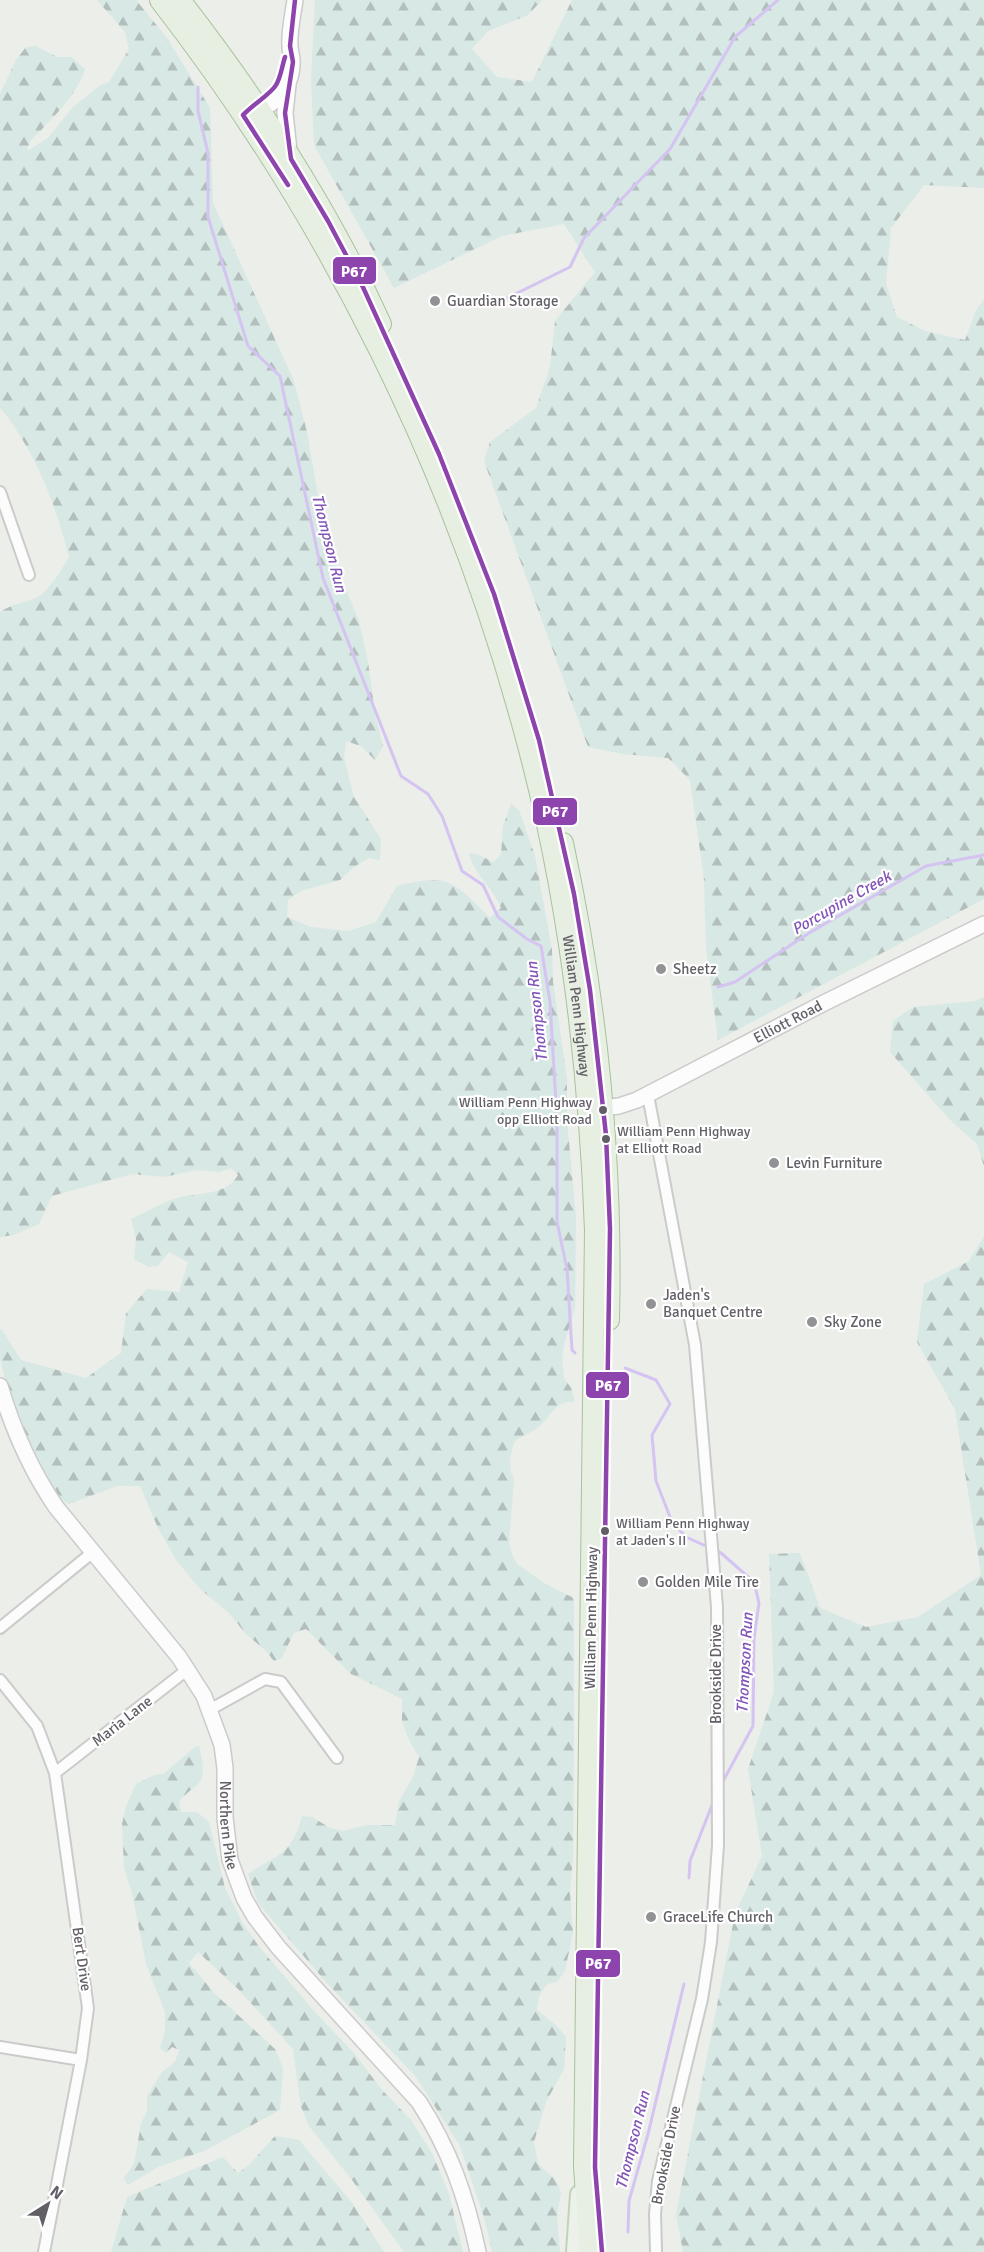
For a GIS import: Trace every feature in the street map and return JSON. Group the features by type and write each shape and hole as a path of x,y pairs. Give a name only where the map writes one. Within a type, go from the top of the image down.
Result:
{"highway":[{"name":"William Penn Highway","path":"160,0 210,66 252,110 291,159 342,246 377,315 458,499 507,633 541,750 574,894 590,990 596,1108 593,1180 596,1284 584,2139 584,2192 590,2252"},
{"name":"William Penn Highway","path":"180,0 252,110 299,203 368,327 429,459 483,598 528,743 546,825 608,1179 610,1284 605,1425 595,2167 602,2252"}],"main road":[{"path":"252,110 277,84 290,46 295,0"},
{"path":"290,46 293,62 285,126 291,159"},
{"path":"252,110 282,95 289,83"},
{"name":"Elliott Road","path":"596,1108 625,1105 648,1095 984,924"},
{"name":"Northern Pike","path":"0,1386 15,1434 34,1472 56,1506 188,1669 211,1709 218,1727 224,1756 230,1860 244,1898 278,1947 419,2102 438,2131 454,2165 471,2219 478,2252"},
{"path":"575,2252 584,2139"}],"street":[{"path":"0,492 29,575"},
{"name":"Brookside Drive","path":"648,1095 695,1346 717,1606 716,1807 718,1845 708,1969 658,2181 655,2214 656,2252"},
{"path":"0,1628 93,1552"},
{"name":"Maria Lane","path":"56,1773 188,1669"},
{"path":"211,1709 265,1679 281,1682 337,1758"},
{"name":"Bert Drive","path":"0,1680 38,1726 56,1773 88,2008 81,2060 44,2252"},
{"path":"0,2047 81,2060"}],"green space":[{"path":"97,0 136,0 167,38 210,108 213,203 294,381 307,432 320,507 339,572 359,621 368,662 375,714 383,746 375,760 361,746 346,741 344,758 354,797 381,839 380,860 369,858 354,867 340,880 301,891 288,900 287,917 311,927 348,931 376,922 397,886 430,880 441,881 459,889 490,918 501,908 475,868 469,853 477,854 493,862 501,855 503,826 511,804 519,810 535,856 552,950 553,982 567,1079 567,1120 576,1218 575,1308 562,1358 564,1378 571,1388 575,1402 568,1402 557,1407 541,1425 514,1442 510,1458 514,1480 509,1542 517,1564 547,1585 574,1598 573,1858 570,1893 573,1932 565,1971 557,1982 547,1984 539,1996 537,2010 558,2027 566,2037 564,2069 546,2102 534,2142 538,2164 555,2179 561,2192 557,2216 560,2252 492,2252 484,2217 460,2146 416,2077 326,1982 258,1903 248,1874 288,1847 302,1816 312,1817 330,1828 343,1831 367,1825 395,1825 399,1801 413,1777 419,1757 402,1722 402,1699 351,1674 306,1629 294,1633 281,1659 274,1661 246,1634 228,1612 200,1589 176,1560 158,1528 140,1486 117,1486 69,1504 57,1495 35,1460 25,1438 3,1372 0,1357 0,1329 21,1360 86,1378 121,1353 126,1313 147,1289 179,1292 188,1262 169,1252 158,1266 149,1267 134,1259 136,1239 131,1219 174,1199 209,1193 226,1187 238,1175 231,1168 220,1172 197,1170 164,1177 132,1174 52,1196 39,1224 13,1235 0,1237 0,612 41,595 69,557 38,467 0,408 0,94 16,60 26,47 36,46 57,57 71,57 85,69 74,92 32,140 27,151 48,138 72,108 99,86 109,82 129,49 125,32"},
{"path":"315,0 542,0 528,15 488,31 472,49 497,77 532,82 572,0 984,0 984,188 924,185 891,228 886,284 897,317 925,331 965,340 976,310 984,299 984,899 718,1040 706,948 704,879 690,780 668,758 623,754 588,747 484,461 490,442 536,408 550,367 555,321 595,272 564,224 502,236 394,288 314,145 311,80"},
{"path":"984,997 984,1166 977,1144 949,1119 890,1052 893,1021 913,1007 975,1001"},
{"path":"984,1236 984,2252 683,2252 676,2214 735,1914 762,1856 748,1769 774,1692 769,1554 800,1553 820,1608 866,1627 918,1617 981,1575 955,1409 917,1342 924,1284 969,1261"},
{"path":"199,1746 202,1777 199,1783 179,1802 181,1812 197,1812 209,1822 225,1888 243,1924 260,1948 353,2052 382,2090 411,2120 433,2155 449,2194 463,2252 404,2252 352,2180 309,2126 301,2107 293,2049 236,1987 198,1952 189,1963 216,1995 275,2049 283,2068 280,2110 204,2151 158,2167 128,2185 124,2178 134,2164 141,2123 147,2111 147,2096 162,2072 175,2062 179,2050 172,2047 166,2053 160,2048 165,2031 165,2012 146,1964 132,1893 124,1868 122,1824 126,1806 136,1784 154,1775 163,1774"},
{"path":"275,2136 299,2140 353,2204 384,2252 111,2252 127,2197 223,2157 238,2173 249,2165"}],"waterway":[{"path":"497,303 570,267 584,238 670,149 735,37 778,0"},
{"name":"Thompson Run","path":"198,87 198,111 208,153 208,217 248,346 280,376 323,578 401,776 428,794 442,816 462,871 483,885 498,917 527,939 541,946 550,1002 557,1120 557,1222 567,1269 572,1350 575,1353"},
{"name":"Porcupine Creek","path":"718,987 735,982 809,933 926,866 984,855"},
{"name":"Thompson Run","path":"625,1368 656,1380 670,1404 652,1435 656,1481 672,1522 686,1537 708,1547"},
{"name":"Thompson Run","path":"714,1550 721,1553 754,1582 759,1603 754,1638 753,1726 722,1783"},
{"name":"Thompson Run","path":"689,1878 690,1861 714,1800"},
{"name":"Thompson Run","path":"628,2232 629,2201 648,2134 684,1984"}],"transit line":[{"name":"P67","path":"295,0 290,46 293,62 285,113 291,159 362,285 439,454 494,594 539,740 574,894 590,990 606,1135 610,1229 595,2167 602,2252"},
{"name":"P67","path":"285,57 274,88 243,115 288,185"}],"place":[{"name":"Guardian Storage","path":"435,301"},
{"name":"Sheetz","path":"661,969"},
{"name":"William Penn Highway opp Elliott Road","path":"603,1110"},
{"name":"William Penn Highway at Elliott Road","path":"606,1139"},
{"name":"Levin Furniture","path":"774,1163"},
{"name":"Jaden's Banquet Centre","path":"651,1304"},
{"name":"Sky Zone","path":"812,1322"},
{"name":"William Penn Highway at Jaden's II","path":"605,1531"},
{"name":"Golden Mile Tire","path":"643,1582"},
{"name":"GraceLife Church","path":"651,1917"}]}
